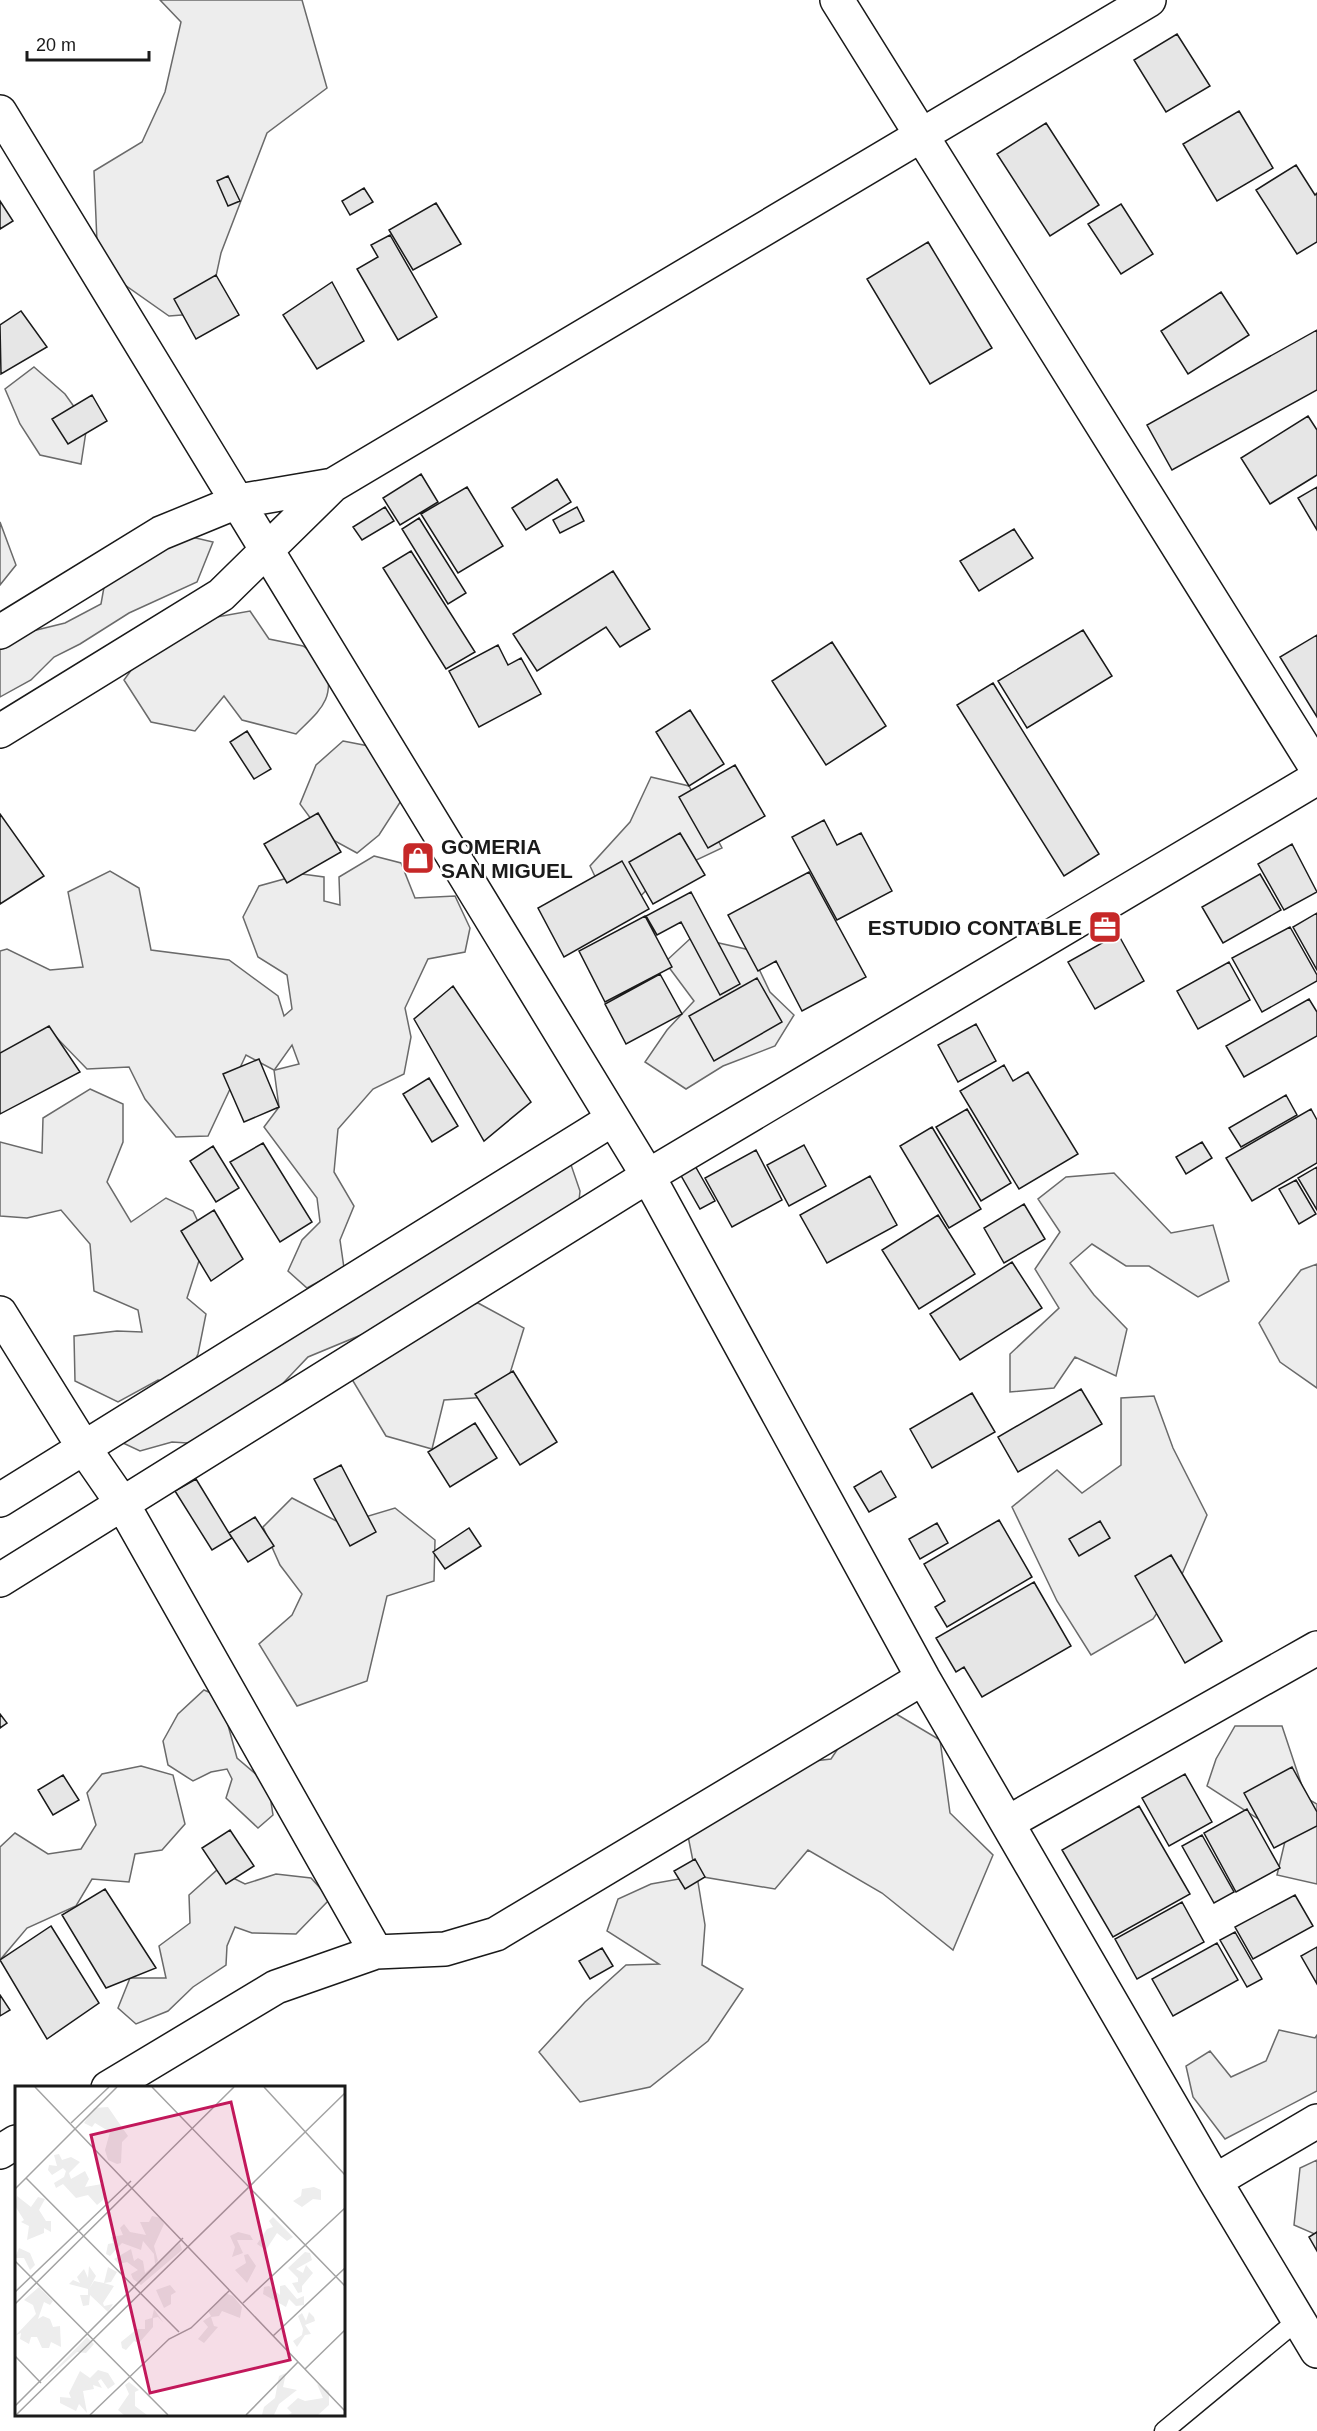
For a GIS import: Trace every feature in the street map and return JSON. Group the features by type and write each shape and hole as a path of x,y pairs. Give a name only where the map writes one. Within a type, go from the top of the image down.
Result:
{"street":[{"path":"837,0 1317,769"},
{"path":"0,731 221,595 333,484 921,133 1149,0"},
{"path":"0,112 648,1176 924,1678 1215,2181 1317,2351"},
{"path":"0,632 161,532 238,501 333,484"},
{"path":"0,1580 648,1176 1317,778"},
{"path":"0,1500 613,1119"},
{"path":"0,1313 84,1448 122,1503 376,1952"},
{"path":"1009,1822 1317,1648"},
{"path":"111,2086 276,1987 376,1952 445,1949 496,1934 924,1678"},
{"path":"1215,2181 1317,2121"},
{"path":"0,2152 15,2143"}],"lane":[{"path":"1164,2431 1298,2320"}],"shaded area":[{"path":"160,0 302,0 327,88 267,133 221,253 208,313 169,316 98,266 94,171 142,142 165,92 181,22"},
{"path":"34,367 65,394 87,425 81,464 40,455 20,424 5,389"},
{"path":"0,522 16,565 0,585"},
{"path":"183,535 213,542 197,582 129,613 80,644 54,657 31,680 0,697 0,639 65,623 101,604 106,576"},
{"path":"250,611 269,639 303,646 325,661 329,685 327,695 313,718 296,734 242,720 224,696 195,731 151,722 124,680 155,637 200,620"},
{"path":"343,741 384,749 408,790 379,835 357,853 322,834 300,804 316,765"},
{"path":"651,777 689,786 722,848 658,878 630,907 601,889 590,866 630,822"},
{"path":"374,856 401,863 415,898 455,896 470,928 465,952 428,959 405,1008 411,1037 404,1074 373,1089 338,1129 334,1172 354,1206 340,1240 344,1268 307,1288 288,1271 302,1240 320,1222 317,1198 264,1127 279,1107 274,1070 246,1055 208,1136 176,1137 145,1099 129,1067 87,1069 56,1037 0,1056 0,951 7,949 50,970 83,967 68,892 110,871 139,888 151,950 229,960 278,996 284,1016 292,1009 287,975 258,957 243,917 259,886 302,874 324,877 324,901 340,905 339,877","holes":["292,1045 299,1064 275,1070"]},
{"path":"692,937 750,950 770,992 794,1015 775,1046 723,1066 686,1089 645,1062 667,1030 694,1001 665,962"},
{"path":"90,1089 123,1104 123,1142 107,1182 131,1222 166,1198 193,1211 206,1239 187,1298 206,1314 198,1354 184,1382 568,1156 580,1191 577,1220 402,1318 308,1357 269,1398 203,1444 172,1442 140,1451 123,1443 182,1384 158,1380 118,1402 75,1381 74,1336 117,1331 142,1332 138,1310 94,1291 90,1244 61,1210 27,1218 0,1216 0,1142 42,1153 43,1118"},
{"path":"1114,1173 1171,1233 1213,1225 1229,1281 1198,1297 1149,1266 1126,1266 1092,1244 1070,1263 1094,1295 1127,1329 1116,1376 1075,1357 1054,1388 1010,1392 1010,1354 1059,1308 1035,1269 1060,1232 1038,1199 1066,1177"},
{"path":"1317,1264 1317,1388 1280,1362 1259,1323 1301,1270"},
{"path":"478,1303 524,1328 503,1396 444,1400 432,1449 386,1436 344,1366 415,1321"},
{"path":"1154,1396 1173,1448 1207,1515 1180,1579 1153,1619 1091,1655 1057,1601 1012,1507 1057,1470 1082,1493 1121,1465 1121,1398"},
{"path":"292,1498 342,1524 395,1508 435,1540 434,1581 387,1596 367,1681 297,1706 259,1644 292,1615 302,1594 280,1565 263,1527"},
{"path":"204,1690 225,1699 228,1725 237,1758 258,1776 270,1796 273,1815 258,1828 226,1798 232,1779 227,1769 211,1772 193,1781 168,1765 163,1741 178,1714"},
{"path":"871,1699 940,1740 950,1813 993,1855 953,1950 882,1893 808,1850 775,1889 697,1876 705,1925 702,1965 743,1989 708,2041 650,2087 580,2102 539,2052 585,2002 626,1965 659,1964 607,1931 618,1899 651,1884 696,1876 684,1816 762,1767 831,1759"},
{"path":"1235,1726 1282,1726 1306,1798 1317,1804 1317,1884 1277,1875 1286,1837 1207,1786 1216,1759"},
{"path":"141,1766 173,1775 185,1824 162,1850 135,1854 129,1882 92,1879 76,1906 27,1928 0,1960 0,1847 15,1833 48,1854 81,1849 96,1825 87,1793 102,1774"},
{"path":"217,1870 245,1884 276,1874 311,1878 330,1899 296,1934 252,1933 235,1927 227,1946 226,1965 193,1987 168,2011 136,2024 118,2008 130,1978 166,1978 159,1946 190,1923 189,1895"},
{"path":"1279,2030 1315,2038 1317,2035 1317,2091 1225,2139 1193,2097 1186,2066 1210,2051 1231,2077 1266,2061"},
{"path":"1317,2160 1317,2235 1294,2225 1300,2168"}],"building":[{"path":"1177,34 1210,86 1166,112 1134,60"},
{"path":"1239,111 1273,168 1217,201 1183,144"},
{"path":"1046,123 1099,205 1050,236 997,154"},
{"path":"1296,165 1315,195 1317,193 1317,242 1297,254 1256,190"},
{"path":"228,176 240,201 228,206 217,181"},
{"path":"364,188 373,202 350,215 342,201"},
{"path":"0,201 13,221 0,229"},
{"path":"436,203 461,244 413,270 389,230"},
{"path":"1121,204 1153,254 1121,274 1088,224"},
{"path":"390,235 437,317 398,340 357,269 378,257 371,245"},
{"path":"928,242 992,348 930,384 867,279"},
{"path":"216,275 239,315 196,339 174,299"},
{"path":"332,282 364,341 317,369 283,315"},
{"path":"1221,292 1249,335 1188,374 1161,331"},
{"path":"21,311 47,347 1,374 0,325"},
{"path":"1317,330 1317,390 1172,470 1147,425"},
{"path":"92,395 107,421 68,444 52,419"},
{"path":"1308,416 1317,430 1317,475 1270,504 1241,458"},
{"path":"421,474 438,502 400,525 383,498"},
{"path":"557,479 571,502 526,530 512,508"},
{"path":"467,487 503,546 458,573 421,514"},
{"path":"1317,487 1317,530 1298,498"},
{"path":"385,507 394,521 362,540 353,527"},
{"path":"577,507 584,521 560,533 553,520"},
{"path":"419,518 466,593 448,604 402,529"},
{"path":"1014,529 1033,558 979,591 960,561"},
{"path":"411,551 475,652 446,669 383,568"},
{"path":"613,571 650,629 620,647 606,627 537,671 513,634"},
{"path":"1083,630 1112,676 1027,728 998,681"},
{"path":"1317,635 1317,717 1280,657"},
{"path":"832,642 886,726 826,765 772,681"},
{"path":"498,645 508,665 521,658 541,694 479,727 449,671"},
{"path":"993,683 1099,854 1064,876 957,705"},
{"path":"690,710 724,764 689,786 656,732"},
{"path":"247,731 271,769 254,779 230,742"},
{"path":"735,765 765,816 708,848 679,797"},
{"path":"318,813 341,852 287,883 264,844"},
{"path":"0,814 44,876 0,904"},
{"path":"824,820 837,845 861,833 892,891 837,920 792,837"},
{"path":"680,833 705,875 653,904 629,862"},
{"path":"1292,844 1317,892 1284,910 1258,864"},
{"path":"622,861 649,909 564,957 538,908"},
{"path":"809,872 866,977 802,1011 776,961 758,971 728,915"},
{"path":"1260,874 1281,910 1223,943 1202,907"},
{"path":"691,892 740,984 720,995 681,922 657,935 646,916"},
{"path":"1317,913 1317,970 1293,927"},
{"path":"645,916 672,967 605,1002 579,951"},
{"path":"1290,927 1317,975 1317,981 1262,1012 1232,958"},
{"path":"1118,934 1144,981 1095,1009 1068,962"},
{"path":"1229,962 1250,1000 1198,1029 1177,991"},
{"path":"660,974 682,1014 626,1044 605,1004"},
{"path":"757,978 782,1022 714,1061 689,1016"},
{"path":"453,986 531,1102 484,1141 414,1019"},
{"path":"1309,999 1317,1012 1317,1036 1244,1077 1226,1046"},
{"path":"976,1024 996,1061 958,1082 938,1045"},
{"path":"49,1026 80,1072 0,1114 0,1053"},
{"path":"259,1059 279,1107 244,1122 223,1074"},
{"path":"1004,1065 1013,1081 1028,1072 1078,1154 1019,1189 960,1091"},
{"path":"429,1078 458,1126 432,1142 403,1094"},
{"path":"1286,1095 1297,1115 1241,1147 1229,1128"},
{"path":"967,1109 1011,1183 981,1201 936,1127"},
{"path":"1311,1109 1317,1120 1317,1163 1252,1201 1226,1158"},
{"path":"932,1127 981,1209 949,1228 900,1146"},
{"path":"1202,1142 1212,1158 1186,1174 1176,1157"},
{"path":"263,1143 312,1222 280,1242 230,1162"},
{"path":"804,1145 826,1186 789,1206 767,1165"},
{"path":"213,1146 239,1188 216,1202 190,1161"},
{"path":"756,1150 782,1200 732,1227 705,1178"},
{"path":"694,1164 715,1201 700,1209 679,1172"},
{"path":"1317,1167 1317,1210 1298,1178"},
{"path":"870,1176 897,1225 827,1263 800,1215"},
{"path":"1296,1180 1316,1214 1299,1224 1279,1189"},
{"path":"1024,1204 1045,1239 1004,1263 984,1228"},
{"path":"214,1210 243,1259 211,1281 181,1231"},
{"path":"938,1215 975,1274 919,1309 882,1250"},
{"path":"1012,1262 1042,1308 960,1360 930,1314"},
{"path":"513,1371 557,1442 520,1465 475,1394"},
{"path":"1081,1389 1102,1424 1018,1472 998,1437"},
{"path":"972,1393 995,1432 932,1468 910,1429"},
{"path":"475,1423 497,1458 450,1487 428,1452"},
{"path":"341,1465 376,1532 350,1546 314,1479"},
{"path":"881,1471 896,1497 869,1512 854,1487"},
{"path":"196,1479 232,1538 212,1550 175,1491"},
{"path":"255,1517 274,1546 248,1562 229,1533"},
{"path":"999,1520 1032,1577 947,1627 935,1607 945,1601 924,1564"},
{"path":"1100,1521 1110,1538 1079,1556 1069,1539"},
{"path":"937,1523 948,1543 920,1559 909,1539"},
{"path":"469,1528 481,1546 445,1569 433,1552"},
{"path":"1171,1555 1222,1641 1185,1663 1135,1576"},
{"path":"1034,1582 1071,1646 982,1697 964,1667 956,1672 936,1638"},
{"path":"0,1714 7,1723 0,1728"},
{"path":"1292,1767 1317,1812 1317,1826 1274,1848 1244,1793"},
{"path":"1185,1774 1212,1822 1169,1846 1142,1798"},
{"path":"63,1775 79,1800 53,1815 38,1790"},
{"path":"1139,1806 1190,1894 1113,1937 1062,1850"},
{"path":"1247,1809 1280,1868 1236,1892 1204,1833"},
{"path":"230,1830 254,1866 226,1884 202,1848"},
{"path":"1202,1835 1234,1892 1214,1903 1182,1846"},
{"path":"695,1859 705,1877 685,1889 674,1871"},
{"path":"105,1889 156,1968 106,1988 62,1915"},
{"path":"1295,1895 1313,1926 1253,1959 1235,1927"},
{"path":"1182,1902 1204,1942 1137,1979 1115,1939"},
{"path":"51,1926 99,2003 47,2039 0,1960"},
{"path":"1235,1932 1262,1979 1247,1987 1220,1940"},
{"path":"1217,1943 1238,1980 1173,2016 1152,1979"},
{"path":"1317,1947 1317,1984 1301,1956"},
{"path":"602,1948 613,1966 590,1979 579,1961"},
{"path":"0,1995 10,2010 0,2016"},
{"path":"1317,2232 1317,2251 1309,2237"}],"place":[{"name":"GOMERIA SAN MIGUEL","path":"418,858"},
{"name":"ESTUDIO CONTABLE","path":"1105,927"}]}
